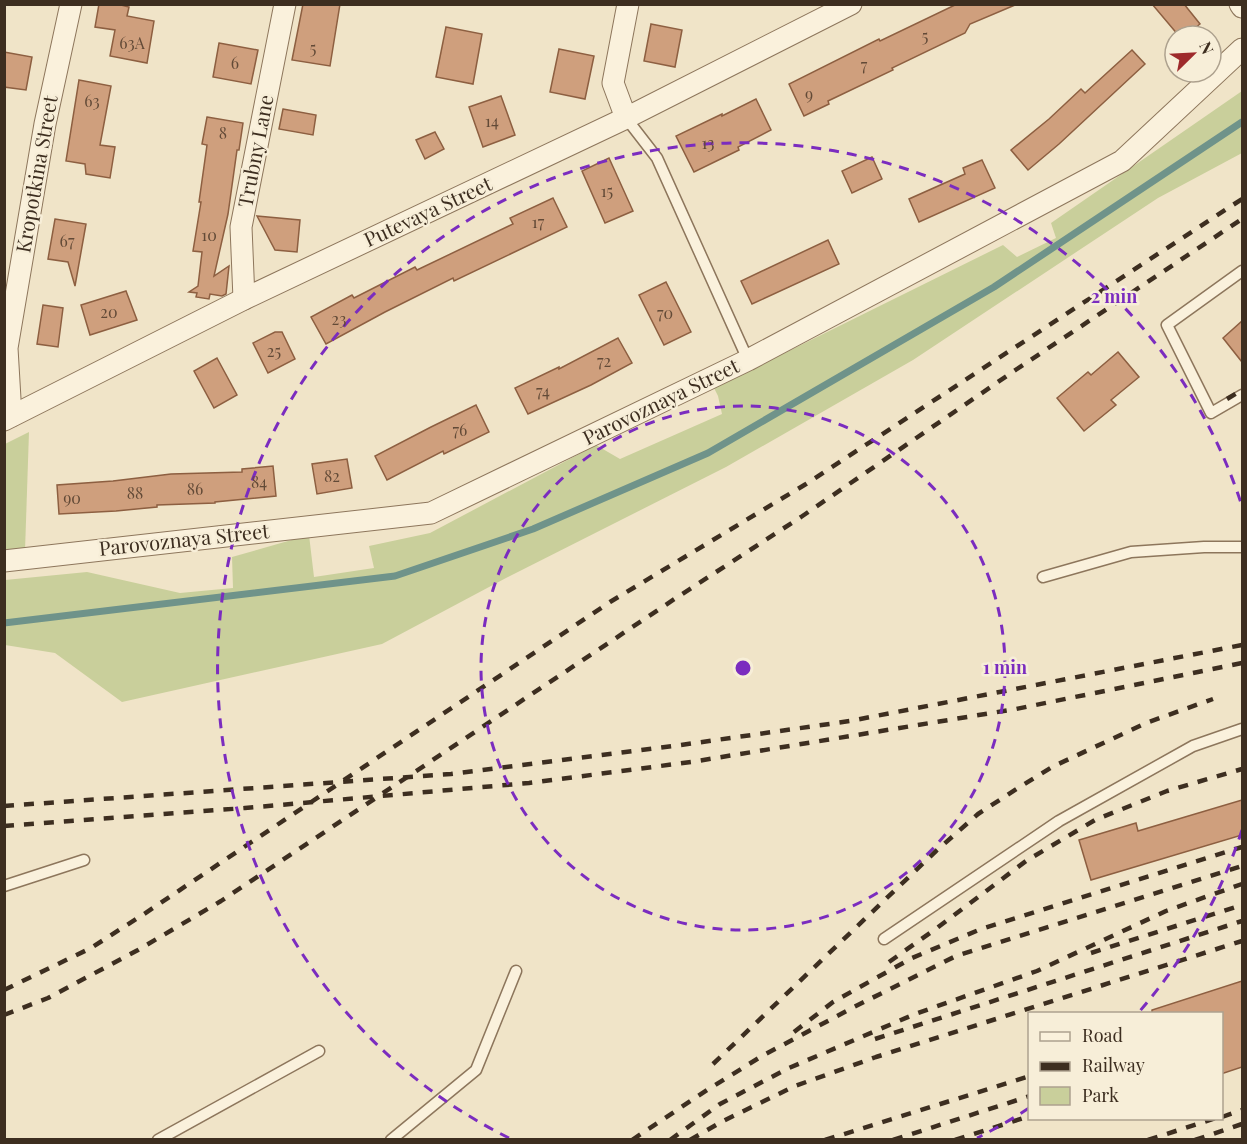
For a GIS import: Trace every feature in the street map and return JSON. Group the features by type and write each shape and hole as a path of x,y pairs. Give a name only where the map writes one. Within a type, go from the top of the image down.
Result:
{"street":[{"name":"Kropotkina Street","path":"8,418 7,348 45,124 71,4"},
{"name":"Trubny Lane","path":"244,299 241,227 285,4"},
{"path":"626,118 613,83 628,4"},
{"name":"Putevaya Street","path":"8,418 244,299 626,118 851,4"},
{"name":"Parovoznaya Street","path":"4,561 431,513 747,360 1122,162 1242,49"}],"lane":[{"path":"626,118 657,158 747,360"},
{"path":"1242,271 1167,325 1210,413 1242,395"},
{"path":"1043,577 1131,552 1204,547 1242,548"},
{"path":"884,939 1059,821 1193,746 1242,729"},
{"path":"4,886 84,860"},
{"path":"391,1140 476,1070 516,971"},
{"path":"158,1140 319,1051"}],"green space":[{"path":"1242,91 1242,153 1158,198 913,360 726,467 506,578 382,644 122,702 55,653 5,645 5,580 87,572 180,593 233,588 232,557 309,535 314,577 374,568 369,546 430,533 596,445 620,459 722,414 714,388 1003,245 1017,257 1056,238 1051,223"},
{"path":"29,432 25,551 5,550 5,444"}],"building":[{"path":"99,4 129,7 127,16 154,21 147,63 110,56 115,30 95,27"},
{"path":"303,4 340,4 330,66 292,60"},
{"path":"957,4 1015,5 970,24 965,33 892,68 893,70 828,101 829,104 804,116 789,84 879,39 880,41"},
{"path":"1152,4 1184,4 1200,24 1169,24"},
{"path":"651,24 682,30 675,67 644,61"},
{"path":"446,27 482,34 473,84 436,77"},
{"path":"219,43 258,50 251,84 213,77"},
{"path":"559,49 594,56 585,99 550,92"},
{"path":"1132,50 1145,64 1028,170 1011,150 1081,89 1085,93"},
{"path":"4,52 32,57 26,90 4,87"},
{"path":"79,80 111,86 100,145 115,147 110,178 86,174 85,164 66,161"},
{"path":"501,96 515,135 483,147 469,107"},
{"path":"756,99 771,130 738,147 739,150 694,172 676,136"},
{"path":"283,109 316,115 313,135 279,129"},
{"path":"207,117 243,123 228,214 214,276 229,266 226,294 222,296 210,294 209,299 196,297 197,293 189,292 198,286 202,252 193,251 207,145 202,144"},
{"path":"435,132 444,149 425,159 416,140"},
{"path":"872,157 882,179 852,193 842,171"},
{"path":"609,158 633,211 605,223 582,171"},
{"path":"982,160 995,188 919,222 909,199 965,174 963,168"},
{"path":"553,198 567,227 454,281 453,278 326,344 311,317 352,295 354,298 415,267 417,270 513,224 510,218"},
{"path":"257,216 300,220 297,252 275,250"},
{"path":"55,219 86,224 75,286 68,262 48,259"},
{"path":"828,240 839,264 752,304 741,281"},
{"path":"666,282 691,332 664,345 639,295"},
{"path":"126,291 137,320 90,335 81,305"},
{"path":"43,305 63,308 58,347 37,344"},
{"path":"1242,321 1242,362 1223,338"},
{"path":"275,332 282,332 295,359 268,373 253,343"},
{"path":"618,338 632,363 528,414 515,388 559,367 559,369"},
{"path":"1118,352 1139,377 1111,400 1116,405 1084,431 1057,398 1088,372 1091,375"},
{"path":"217,358 237,395 214,408 194,371"},
{"path":"476,405 489,432 444,454 443,451 387,480 375,456"},
{"path":"347,459 352,488 317,494 312,464"},
{"path":"273,466 276,496 215,503 157,505 157,507 116,511 59,514 57,485 171,474 242,472 242,469"},
{"path":"1242,800 1242,835 1091,880 1079,840 1136,823 1138,831"},
{"path":"1242,981 1242,1067 1223,1073 1223,1012 1152,1012 1152,1010"}],"waterway":[{"path":"4,623 395,576 533,529 708,453 994,287 1242,122"}],"railway":[{"path":"4,990 91,948 610,602 806,484 1242,199"},
{"path":"4,1015 48,998 138,950 221,901 801,517 1242,219"},
{"path":"1227,399 1242,390"},
{"path":"4,806 451,774 681,745 850,721 1242,645"},
{"path":"4,826 529,783 691,762 1016,709 1242,663"},
{"path":"713,1064 936,851 978,814 1052,767 1146,723 1213,699"},
{"path":"889,962 1026,861 1095,820 1167,791 1242,769"},
{"path":"794,1032 833,1002 912,958 981,929 1242,847"},
{"path":"632,1140 762,1056 956,956 1242,866"},
{"path":"670,1140 720,1104 789,1068 915,1014 1037,971 1166,911 1242,884"},
{"path":"1091,953 1242,905"},
{"path":"875,1039 1242,921"},
{"path":"690,1140 723,1121 795,1086 876,1057 1242,941"},
{"path":"825,1140 1028,1077"},
{"path":"893,1140 1028,1097"},
{"path":"1223,1117 1242,1110"},
{"path":"955,1140 1028,1117"},
{"path":"1148,1140 1210,1120"},
{"path":"1195,1140 1242,1124"}]}
